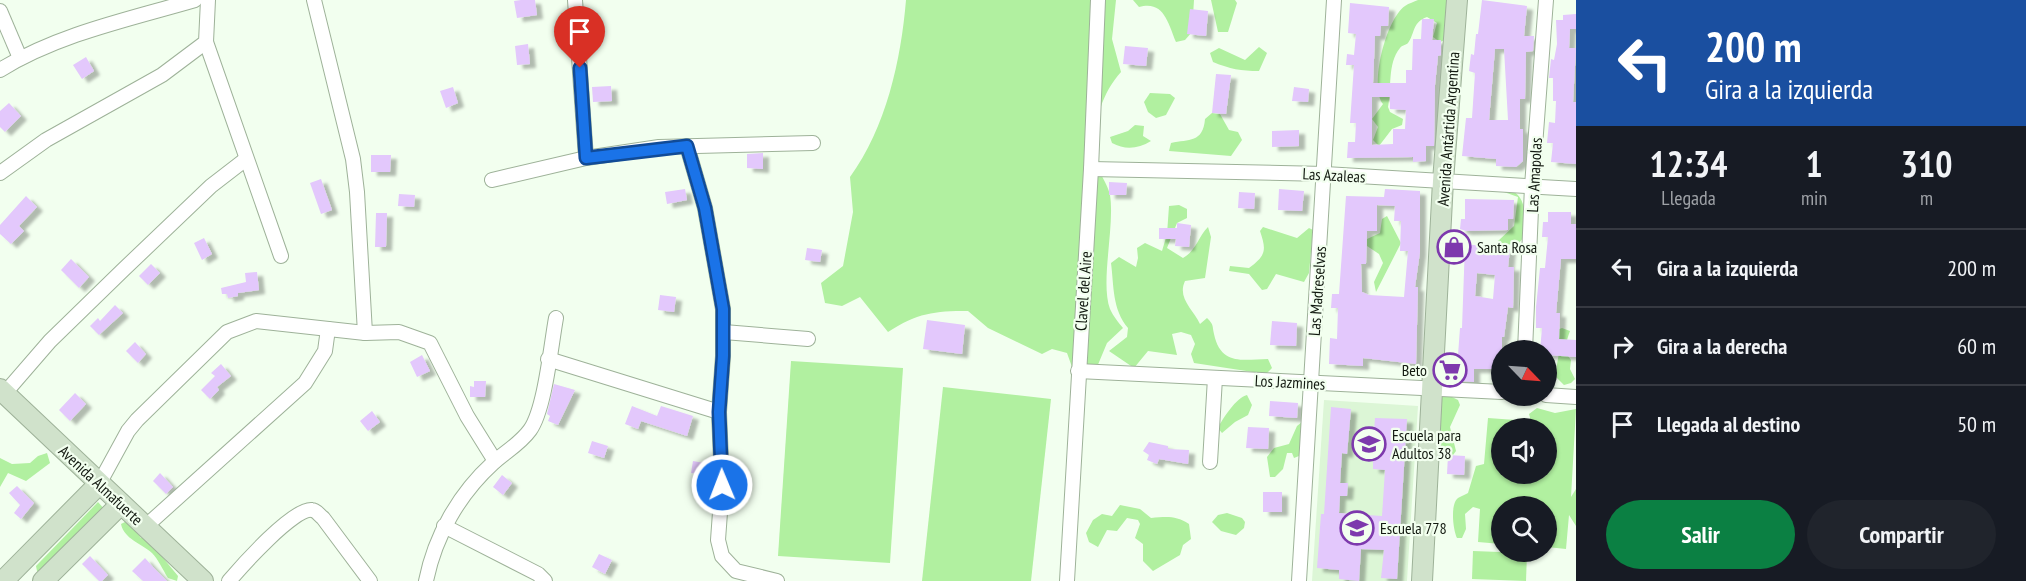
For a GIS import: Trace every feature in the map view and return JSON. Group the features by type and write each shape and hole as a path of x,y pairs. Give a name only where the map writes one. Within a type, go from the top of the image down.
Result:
{"main road":[{"name":"Avenida Antártida Argentina","path":"1422,581 1443,181 1457,0"},
{"name":"Avenida Almafuerte","path":"2,391 203,581"},
{"path":"7,576 99,484"},
{"path":"43,581 121,504"}],"street":[{"path":"0,70 20,57 88,32 195,0"},
{"path":"208,0 206,42 282,256"},
{"path":"315,0 353,159 365,333"},
{"path":"575,0 586,158"},
{"name":"Clavel del Aire","path":"1067,581 1091,169 1098,0"},
{"name":"Las Madreselvas","path":"1299,581 1334,0"},
{"name":"Las Amapolas","path":"1525,340 1532,186 1546,0"},
{"path":"0,11 20,57"},
{"path":"0,173 46,140 162,75 206,42"},
{"path":"492,180 586,158 687,146 813,143"},
{"path":"687,146 713,243 724,332 719,412 722,485 718,540 722,556 736,576 777,581"},
{"path":"2,391 50,341 211,186 246,159"},
{"name":"Las Azaleas","path":"1091,169 1325,174 1576,189"},
{"path":"426,581 444,526 479,476 531,429 540,404 556,318"},
{"path":"99,484 128,431 227,332 256,321 365,333 399,332 430,343 467,416 495,461"},
{"path":"145,527 305,383 325,351 328,329"},
{"path":"724,332 808,339"},
{"path":"548,359 719,412"},
{"name":"Los Jazmines","path":"1078,371 1491,392"},
{"path":"1210,462 1215,378"},
{"path":"1557,396 1576,397"},
{"path":"229,581 261,544 301,512 310,509 315,510 322,518 370,581"},
{"path":"444,526 538,574 545,581"},
{"path":"1067,581 1074,581"}],"shaded area":[{"path":"1324,400 1418,406 1407,581 1312,581"}],"green space":[{"path":"906,0 1116,0 1112,39 1121,72 1104,98 1096,127 1093,154 1110,195 1111,223 1107,298 1111,312 1123,328 1107,343 1097,367 1072,367 1067,353 1052,349 1042,354 988,328 968,311 926,314 888,332 860,297 842,306 825,303 821,283 843,266 853,212 850,177 873,137 890,93 904,23"},
{"path":"1133,0 1194,0 1192,32 1185,40 1176,42 1160,10 1147,6 1139,7"},
{"path":"1211,0 1235,0 1237,3 1228,32 1218,32"},
{"path":"1418,0 1451,0 1445,40 1440,42 1433,37 1437,23 1427,17 1416,25 1408,43 1396,54 1393,61 1388,107 1390,112 1403,119 1402,125 1392,129 1379,146 1373,140 1378,127 1372,119 1383,104 1379,95 1378,83 1386,38 1398,13 1407,5"},
{"path":"1259,47 1267,53 1259,71 1236,69 1213,62 1210,53 1219,48 1245,60"},
{"path":"1150,93 1170,94 1175,98 1166,115 1156,118 1148,112 1144,102"},
{"path":"1212,113 1220,114 1229,130 1238,132 1242,140 1231,156 1169,151 1171,143 1198,136 1204,127 1205,119"},
{"path":"1135,125 1144,126 1143,136 1151,141 1132,148 1112,143 1110,137 1128,131"},
{"path":"1509,190 1520,197 1525,216 1525,236 1519,243 1499,246 1498,241 1514,226 1518,197 1504,192"},
{"path":"1179,205 1187,209 1187,218 1177,223 1167,248 1183,258 1191,252 1208,227 1211,237 1205,278 1185,281 1184,298 1200,324 1207,318 1211,322 1217,345 1222,352 1235,359 1268,359 1272,368 1266,374 1194,363 1191,354 1195,344 1191,335 1181,332 1172,334 1177,355 1148,351 1134,368 1109,351 1127,337 1128,328 1116,305 1111,263 1119,257 1136,267 1137,248 1145,243 1162,251 1167,234 1169,206"},
{"path":"1387,216 1401,243 1376,292 1374,282 1383,263 1379,254 1367,246 1367,239 1380,233 1382,219"},
{"path":"1263,227 1297,238 1309,228 1313,230 1309,273 1304,282 1276,274 1267,289 1262,290 1249,274 1229,271 1230,266 1249,268 1259,259 1264,251 1260,231"},
{"path":"1562,328 1570,331 1566,350 1571,360 1570,369 1575,379 1564,385 1557,378 1561,341 1555,336 1557,330"},
{"path":"791,361 903,368 890,563 778,556"},
{"path":"943,387 1051,399 1031,581 922,581"},
{"path":"1247,395 1252,405 1248,415 1222,433 1218,428 1223,419 1234,404"},
{"path":"1450,396 1458,400 1460,405 1450,427 1456,451 1453,455 1448,455 1432,445 1441,397"},
{"path":"1537,408 1555,413 1576,409 1571,497 1576,489 1576,526 1569,515 1566,549 1557,548 1557,496 1491,496 1491,543 1478,542 1480,509 1473,507 1465,514 1466,529 1462,538 1457,538 1453,523 1455,501 1468,493 1476,466 1484,464 1488,418 1491,418 1491,484 1557,484 1557,418 1530,418 1529,414"},
{"path":"1302,422 1304,435 1299,456 1294,458 1292,453 1287,453 1283,469 1275,477 1270,477 1267,457 1274,448 1289,444 1297,426"},
{"path":"47,453 50,463 26,481 8,473 0,487 0,458 12,464 30,463 38,456"},
{"path":"98,502 105,510 43,575 37,571 36,566"},
{"path":"1120,505 1140,509 1151,518 1170,517 1184,521 1189,524 1191,539 1183,545 1180,555 1153,571 1143,561 1143,544 1135,538 1140,524 1138,520 1127,518 1117,531 1107,530 1098,547 1089,542 1086,533 1093,520 1102,514 1112,516"},
{"path":"1227,513 1242,518 1245,522 1244,528 1236,535 1221,531 1212,522 1218,515"},
{"path":"130,523 141,538 146,537 178,576 177,581 168,578 152,553 126,534 121,524"},
{"path":"1473,551 1491,552 1491,562 1527,562 1526,581 1472,579"}],"building":[{"path":"535,0 537,15 517,18 514,1"},
{"path":"1482,0 1527,6 1524,36 1534,36 1533,51 1526,52 1525,99 1520,99 1523,161 1516,167 1496,166 1496,159 1462,156 1466,118 1472,118 1475,73 1469,71 1471,54 1474,55 1476,34 1478,34","holes":["1495,49 1504,49 1508,120 1489,120"]},
{"path":"1350,3 1389,7 1388,26 1381,26 1380,36 1375,36 1373,83 1406,83 1406,70 1412,70 1413,39 1421,39 1422,19 1434,19 1432,40 1441,40 1441,55 1438,56 1435,85 1434,146 1426,146 1426,161 1413,162 1413,157 1347,158 1348,142 1355,142 1356,123 1350,123 1354,65 1346,65 1347,54 1354,55 1356,34 1348,33","holes":["1372,97 1390,97 1390,109 1406,110 1405,129 1393,129 1393,144 1372,145"]},
{"path":"1190,9 1208,11 1206,36 1187,34"},
{"path":"1576,14 1576,29 1570,29 1569,48 1576,48 1573,102 1576,102 1576,164 1551,162 1553,143 1547,143 1549,122 1555,123 1556,101 1553,101 1553,78 1549,78 1551,59 1554,60 1557,44 1556,20 1563,20 1563,15"},
{"path":"528,44 530,64 517,65 515,46"},
{"path":"1125,46 1148,48 1146,66 1123,64"},
{"path":"86,57 94,71 82,79 73,65"},
{"path":"1216,74 1231,75 1226,114 1212,113"},
{"path":"611,86 612,101 593,102 592,87"},
{"path":"453,87 458,103 446,108 440,91"},
{"path":"1294,87 1309,89 1308,102 1292,101"},
{"path":"9,103 21,116 5,132 0,127 0,111"},
{"path":"1299,130 1299,146 1272,147 1272,131"},
{"path":"763,153 763,169 747,168 747,154"},
{"path":"371,155 391,155 390,172 371,172"},
{"path":"321,179 332,210 321,214 310,183"},
{"path":"1109,182 1127,183 1126,195 1109,195"},
{"path":"685,189 687,200 667,204 665,192"},
{"path":"1279,189 1304,191 1302,211 1278,210"},
{"path":"1385,189 1420,191 1420,252 1415,287 1418,287 1416,364 1363,358 1363,366 1329,364 1330,338 1337,339 1338,308 1331,308 1332,294 1339,294 1346,196 1384,197","holes":["1377,205 1395,206 1394,221 1401,221 1400,251 1408,251 1404,297 1369,295 1362,292 1361,264 1366,264 1367,231 1377,231"]},
{"path":"1239,192 1255,193 1254,209 1238,208"},
{"path":"399,194 415,195 414,207 398,206"},
{"path":"26,196 37,207 19,226 24,231 11,244 0,234 0,225"},
{"path":"1465,199 1514,200 1513,219 1508,219 1508,230 1466,231 1460,229 1461,219 1465,219"},
{"path":"1548,212 1571,212 1571,224 1576,224 1576,259 1561,259 1556,313 1560,313 1559,339 1576,340 1576,357 1557,356 1557,340 1541,340 1542,328 1536,328 1540,268 1545,268 1548,237 1542,237 1543,222 1548,222"},
{"path":"376,213 387,213 386,247 375,247"},
{"path":"1177,223 1191,225 1189,247 1175,246 1176,239 1159,239 1159,228 1177,228"},
{"path":"204,238 212,254 202,260 194,243"},
{"path":"1465,244 1510,249 1508,267 1514,267 1513,308 1508,307 1502,340 1491,340 1491,369 1474,369 1474,382 1447,380 1445,377 1446,355 1458,355 1460,328 1462,328","holes":["1477,273 1495,275 1493,299 1475,296"]},
{"path":"807,248 822,250 820,262 805,260"},
{"path":"71,259 89,277 79,288 61,270"},
{"path":"151,264 160,273 148,285 139,276"},
{"path":"257,272 259,290 238,293 238,296 228,298 227,294 222,294 221,288 246,282 245,273"},
{"path":"660,295 676,297 674,312 658,310"},
{"path":"115,305 123,313 99,335 90,326 98,318 100,321"},
{"path":"927,320 965,325 962,354 923,349"},
{"path":"1272,321 1297,323 1296,346 1270,345"},
{"path":"135,342 146,354 138,363 126,351"},
{"path":"422,355 430,371 417,377 410,362"},
{"path":"221,364 231,376 217,387 219,390 210,399 201,390 215,376 211,373"},
{"path":"474,381 486,381 485,397 470,397 470,386 474,387"},
{"path":"554,384 575,390 558,425 548,421 550,416 547,414"},
{"path":"75,393 86,404 70,421 59,410"},
{"path":"1270,401 1298,403 1297,418 1269,416"},
{"path":"632,406 657,416 661,406 693,416 687,436 641,421 638,429 625,424"},
{"path":"1331,407 1351,409 1347,454 1342,453 1340,483 1348,483 1347,496 1340,496 1339,513 1382,516 1385,470 1373,469 1373,456 1380,456 1381,431 1374,431 1375,418 1407,419 1397,579 1381,578 1384,550 1361,549 1359,581 1339,579 1339,570 1317,568 1321,514 1324,514"},
{"path":"372,411 380,422 368,431 360,421"},
{"path":"1248,427 1269,428 1268,449 1246,448"},
{"path":"592,441 608,446 604,458 588,453"},
{"path":"1149,442 1168,446 1168,449 1189,450 1188,464 1159,459 1157,464 1147,460 1149,455 1143,451"},
{"path":"1448,455 1465,456 1464,475 1447,474"},
{"path":"693,461 709,464 707,475 691,473"},
{"path":"160,473 173,487 166,494 153,481"},
{"path":"502,475 512,483 503,495 493,487"},
{"path":"17,486 34,503 21,519 14,513 20,505 9,493"},
{"path":"1263,492 1282,492 1282,512 1263,512"},
{"path":"599,554 612,560 605,574 592,567"},
{"path":"90,556 108,575 102,581 99,581 82,564"},
{"path":"145,558 167,581 143,581 132,571"}],"place":[{"name":"Santa Rosa","path":"1454,247"},
{"name":"Beto","path":"1450,370"},
{"name":"Escuela para Adultos 38","path":"1369,444"},
{"name":"Escuela 778","path":"1357,528"}],"route":[{"path":"580,68 586,158 659,147 687,146 713,243 723,309 724,332 719,412 722,485"}]}
